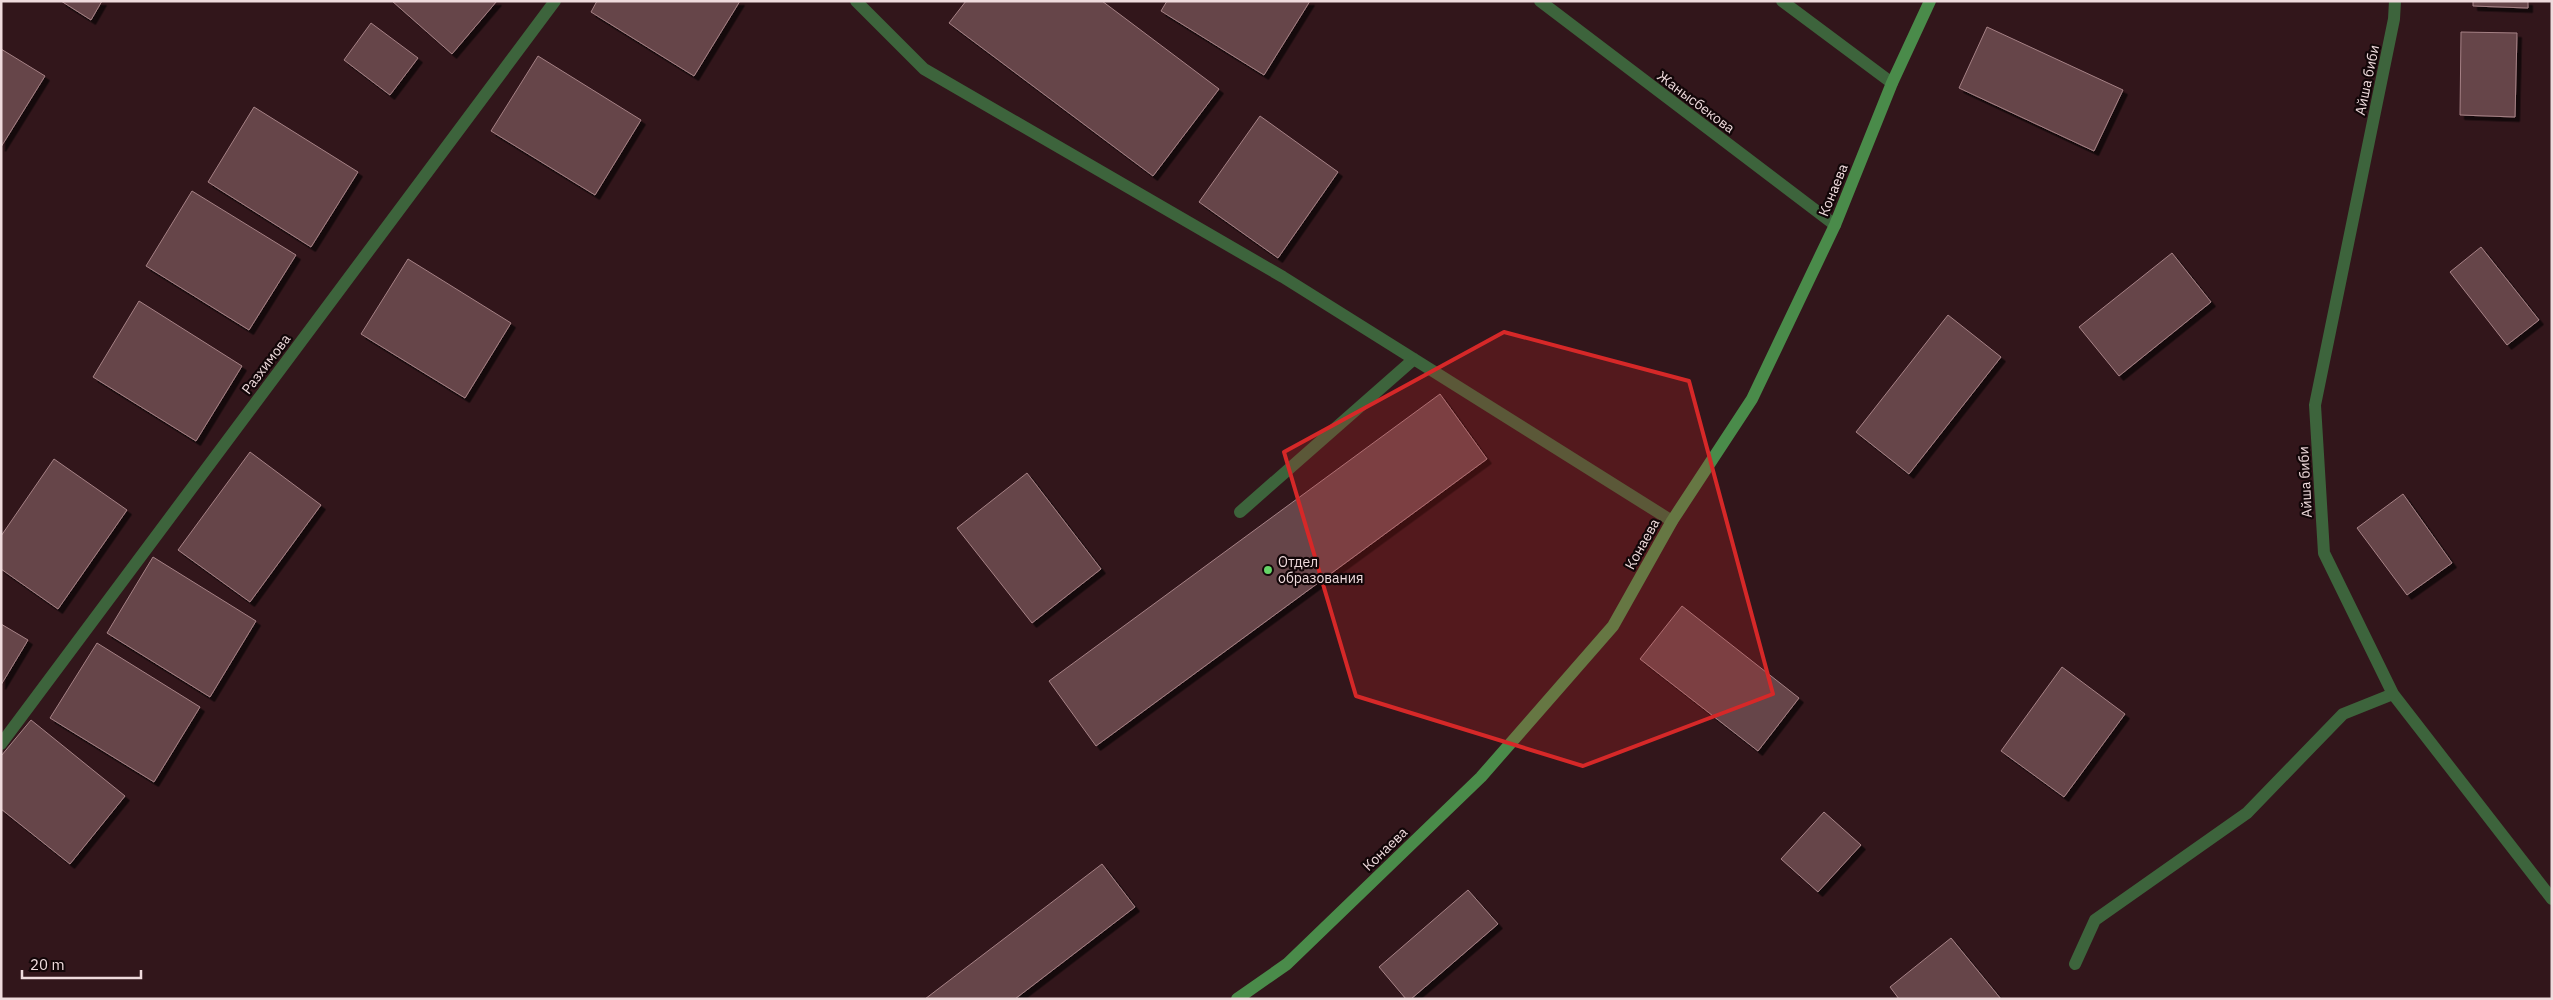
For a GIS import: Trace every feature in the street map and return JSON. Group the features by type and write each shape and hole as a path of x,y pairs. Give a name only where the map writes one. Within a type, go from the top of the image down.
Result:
{"main road":[{"name":"Конаева","path":"1238,999 1288,964 1481,777 1613,626 1672,521 1752,399 1835,225 1892,83 1930,1"}],"street":[{"name":"Разхимова","path":"1,744 555,1"},
{"path":"856,1 924,69 1283,276 1672,521"},
{"name":"Жанысбекова","path":"1540,1 1574,29 1835,225"},
{"path":"1782,1 1892,83"},
{"name":"Айша биби","path":"2396,1 2394,19 2315,405 2324,553 2393,694 2552,899"},
{"path":"1240,512 1414,359"},
{"path":"2075,964 2095,920 2247,813 2343,714 2393,694"}],"highlighted area":[{"path":"1504,332 1689,381 1773,694 1583,766 1356,696 1284,452"}],"building":[{"path":"61,1 102,1 91,20"},
{"path":"392,1 497,1 452,54"},
{"path":"597,1 740,1 694,76 591,12"},
{"path":"966,1 1102,1 1219,89 1153,176 949,23"},
{"path":"1167,1 1310,1 1264,75 1161,11"},
{"path":"2473,1 2528,1 2528,8 2473,6"},
{"path":"371,23 418,58 390,95 344,60"},
{"path":"1987,27 2123,90 2094,151 1959,88"},
{"path":"2461,32 2517,33 2515,117 2460,115"},
{"path":"1,49 45,76 1,147"},
{"path":"538,56 641,120 595,195 491,131"},
{"path":"254,107 358,172 311,247 208,182"},
{"path":"1260,116 1338,172 1278,258 1199,202"},
{"path":"192,191 296,255 249,330 146,266"},
{"path":"2481,247 2539,320 2507,345 2450,272"},
{"path":"2172,253 2211,302 2119,376 2079,327"},
{"path":"408,259 511,323 465,398 361,334"},
{"path":"139,301 242,366 196,441 93,377"},
{"path":"1948,315 2001,357 1909,474 1856,432"},
{"name":"Отдел образования","path":"1440,394 1487,459 1096,746 1049,681"},
{"path":"250,452 321,505 250,602 178,550"},
{"path":"54,459 127,510 58,609 1,569 1,536"},
{"path":"1027,473 1101,569 1032,623 957,528"},
{"path":"2403,494 2452,563 2407,595 2357,528"},
{"path":"153,557 256,621 210,697 107,633"},
{"path":"1682,606 1799,698 1758,751 1640,659"},
{"path":"1,624 28,640 1,685"},
{"path":"97,643 200,707 154,782 50,718"},
{"path":"2062,667 2125,714 2064,797 2001,751"},
{"path":"31,720 125,796 70,864 1,809 1,756"},
{"path":"1824,812 1861,845 1818,892 1781,859"},
{"path":"1102,864 1135,907 1015,999 925,999"},
{"path":"1468,890 1498,924 1411,999 1406,999 1379,967"},
{"path":"1951,938 2001,999 1899,999 1890,987"}],"place":[{"name":"Отдел образования","path":"1268,570"}]}
